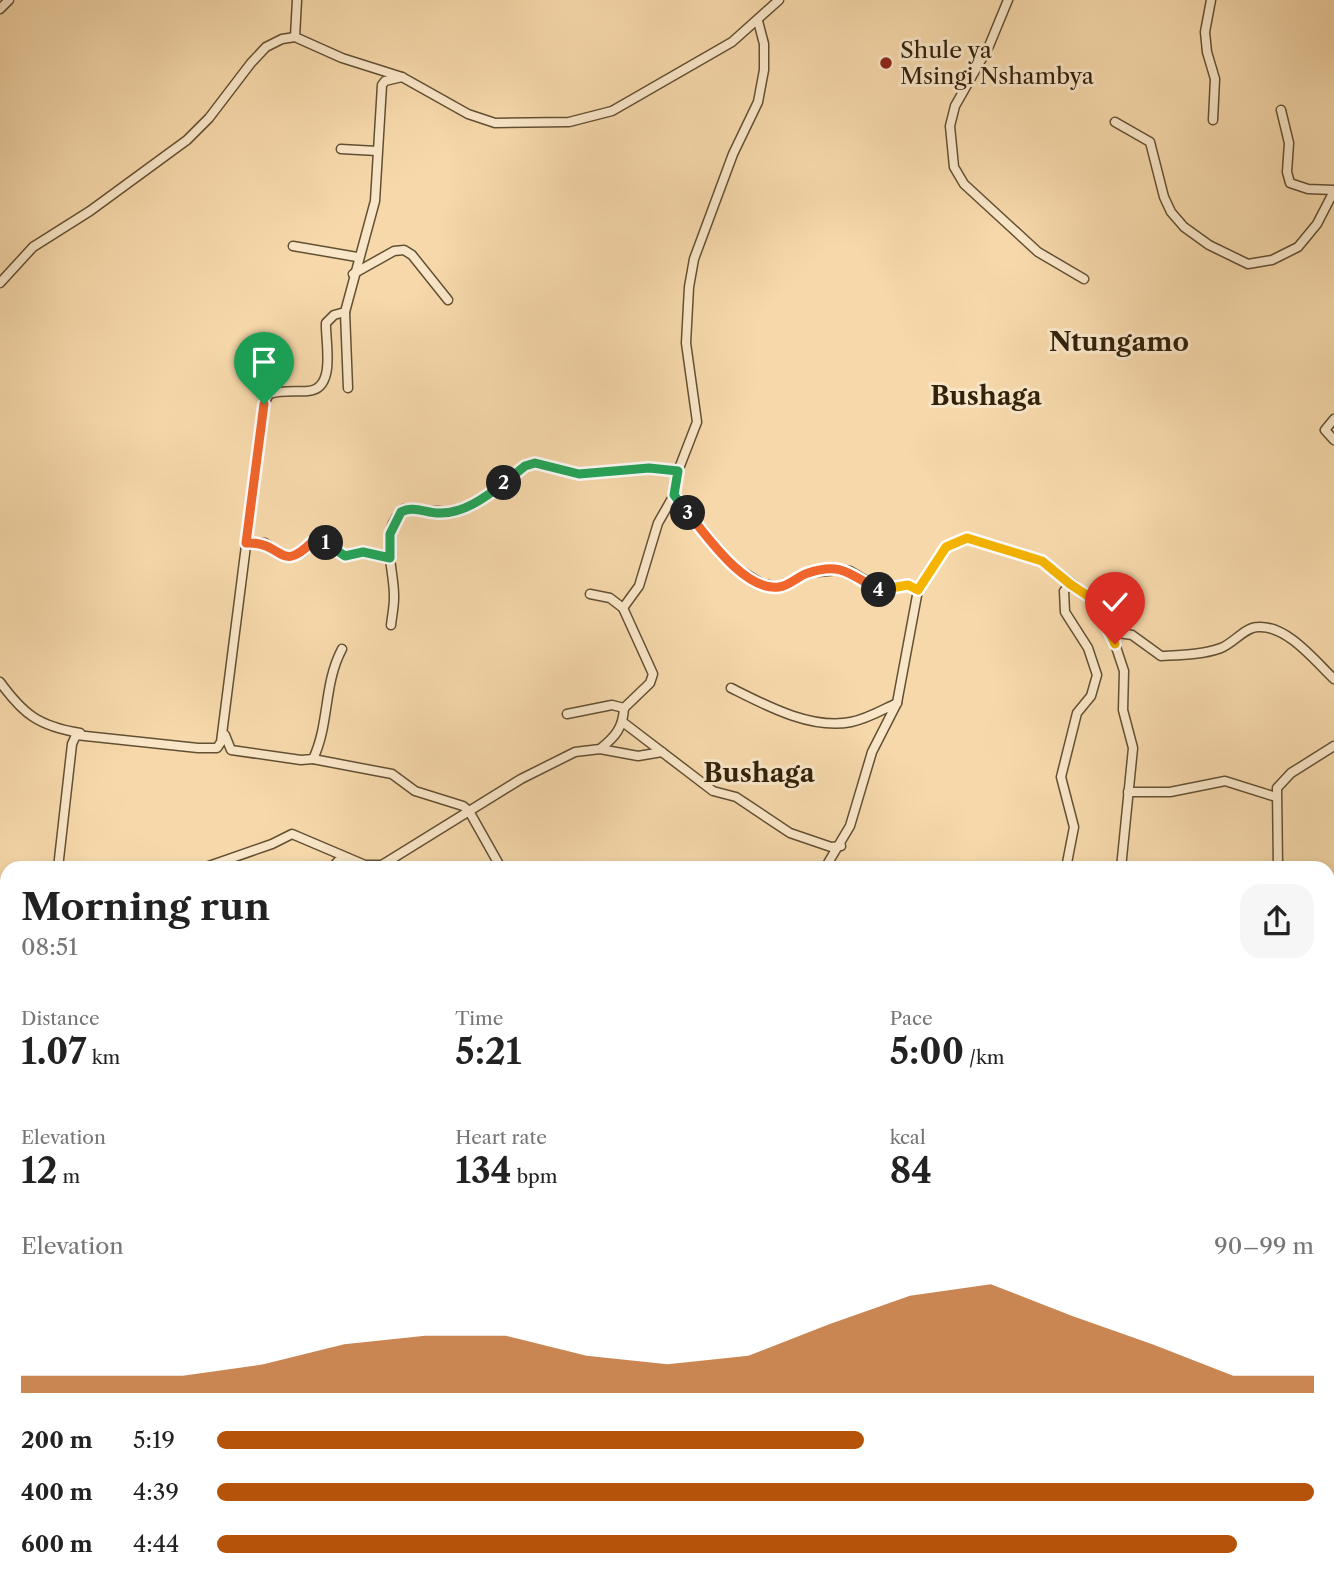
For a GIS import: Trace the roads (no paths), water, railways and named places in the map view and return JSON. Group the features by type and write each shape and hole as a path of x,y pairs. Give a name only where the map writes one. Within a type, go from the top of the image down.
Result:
{"street":[{"path":"0,9 9,0"},
{"path":"295,37 297,0"},
{"path":"0,283 33,247 90,211 187,139 209,118 266,47 282,39 295,37 342,58 402,77 468,114 495,122 534,124 583,120 612,111 732,42 779,0"},
{"path":"1007,0 989,46 955,106 950,126 954,167 964,184 1038,252 1084,279"},
{"path":"1210,0 1205,32 1207,52 1215,79 1213,120"},
{"path":"622,608 639,586 658,523 674,495 678,471 698,414 687,342 689,287 694,259 729,166 758,102 764,70 764,44 758,21"},
{"path":"348,388 345,312 357,257 375,201 382,85 385,81 402,77"},
{"path":"1115,122 1150,142 1164,197 1184,227 1209,245 1248,264 1279,258 1298,247 1317,224 1334,190 1308,189 1290,183 1287,172 1289,143 1282,110"},
{"path":"341,149 377,151"},
{"path":"293,246 357,257"},
{"path":"353,274 394,251 404,250 412,255 448,300"},
{"path":"0,682 33,719 52,728 215,749 220,745 225,732 246,543 266,398 277,391 317,389 328,362 326,323 334,315 345,312"},
{"path":"1334,419 1325,430 1334,440"},
{"path":"391,625 395,599 390,534 401,512 411,508 452,512 483,499 525,466 541,463 561,471 579,474 649,468 678,471"},
{"path":"674,495 733,566 762,584 779,587 808,573 838,570 850,571 883,591 908,585 918,590"},
{"path":"830,861 841,846 872,752 897,703 907,635 918,590 946,547 967,538 1042,561 1094,600 1111,632 1124,671 1123,710 1133,748 1122,861"},
{"path":"246,543 265,543 280,555 289,557 301,553 317,541 345,556 363,552 390,558"},
{"path":"1067,861 1074,827 1061,777 1077,713 1091,696 1097,675 1088,648 1065,612 1064,591 1070,584"},
{"path":"590,594 610,598 622,608 653,674 650,683 624,708 624,723 600,749"},
{"path":"1111,632 1132,635 1161,656 1212,651 1232,643 1255,627 1263,627 1285,636 1334,679"},
{"path":"313,759 324,721 330,673 342,649"},
{"path":"731,688 795,716 839,724 863,719 897,703"},
{"path":"568,714 612,705 624,708"},
{"path":"624,723 713,791 736,797 790,833 831,847 841,846"},
{"path":"225,732 231,750 300,760 313,759 392,774 415,791 463,806 469,811 497,861"},
{"path":"59,861 72,744 73,738 80,733"},
{"path":"1278,861 1276,797 1282,781 1334,746"},
{"path":"388,861 521,779 575,752 600,749 638,756 662,752"},
{"path":"1128,792 1170,792 1225,781 1276,797"},
{"path":"223,861 292,834 355,861"},
{"path":"338,861 348,858"}],"place":[{"name":"Shule ya Msingi Nshambya","path":"886,63"}],"district":[{"name":"Ntungamo","path":"1119,342"},
{"name":"Bushaga","path":"986,396"},
{"name":"Bushaga","path":"759,773"}]}
